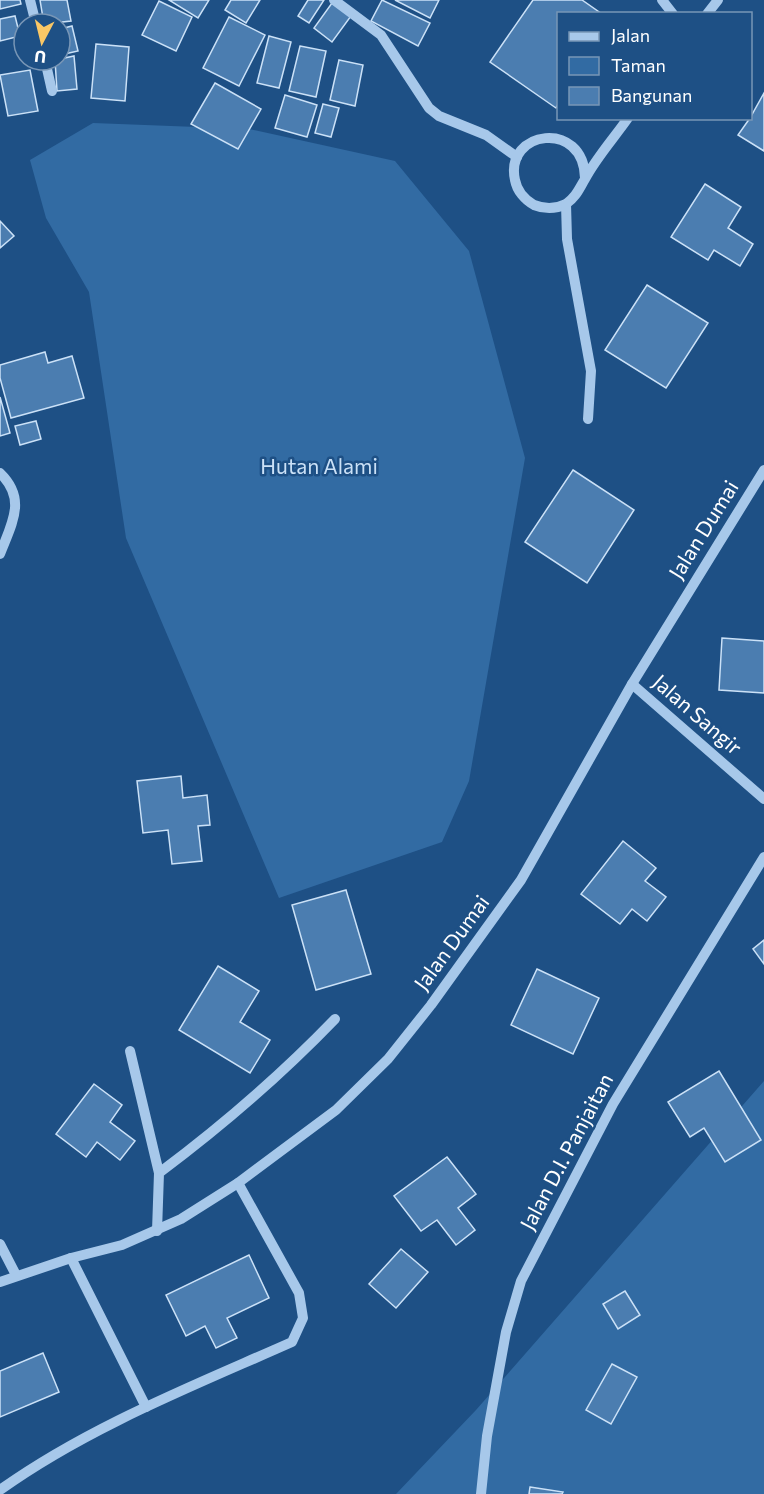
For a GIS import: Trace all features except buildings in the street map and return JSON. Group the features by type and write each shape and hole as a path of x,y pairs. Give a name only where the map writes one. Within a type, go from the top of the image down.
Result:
{"street":[{"path":"334,0 381,35 429,108 440,116 486,135 517,157"},
{"path":"662,0 671,12"},
{"path":"709,12 718,0"},
{"path":"48,72 52,91"},
{"path":"585,178 585,166 573,146 562,140 539,138 528,144 517,157 514,173 515,184 527,200 546,208 566,204 578,193 585,178 627,120"},
{"path":"566,204 567,239 591,371 588,419"},
{"name":"Jalan Dumai","path":"0,1282 71,1258 122,1245 157,1231 238,1183 336,1110 388,1059 431,1005 521,880 632,684 764,470"},
{"path":"0,473 11,484 16,498 12,522 0,554"},
{"name":"Jalan Sangir","path":"632,684 764,799"},
{"name":"Jalan D.I. Panjaitan","path":"481,1494 487,1436 500,1367 521,1281 613,1104 764,857"},
{"path":"159,1173 223,1125 293,1063 335,1019"},
{"path":"130,1051 159,1173 157,1231"},
{"path":"0,1490 26,1472 146,1407 292,1342 303,1318 299,1293 238,1183"},
{"path":"0,1244 16,1275"},
{"path":"71,1258 146,1407"}],"green space":[{"name":"Hutan Alami","path":"93,123 249,129 395,161 469,251 525,458 469,781 442,842 279,898 126,538 89,292 46,218 30,160"},
{"path":"764,1081 764,1494 396,1494 476,1410"}]}
